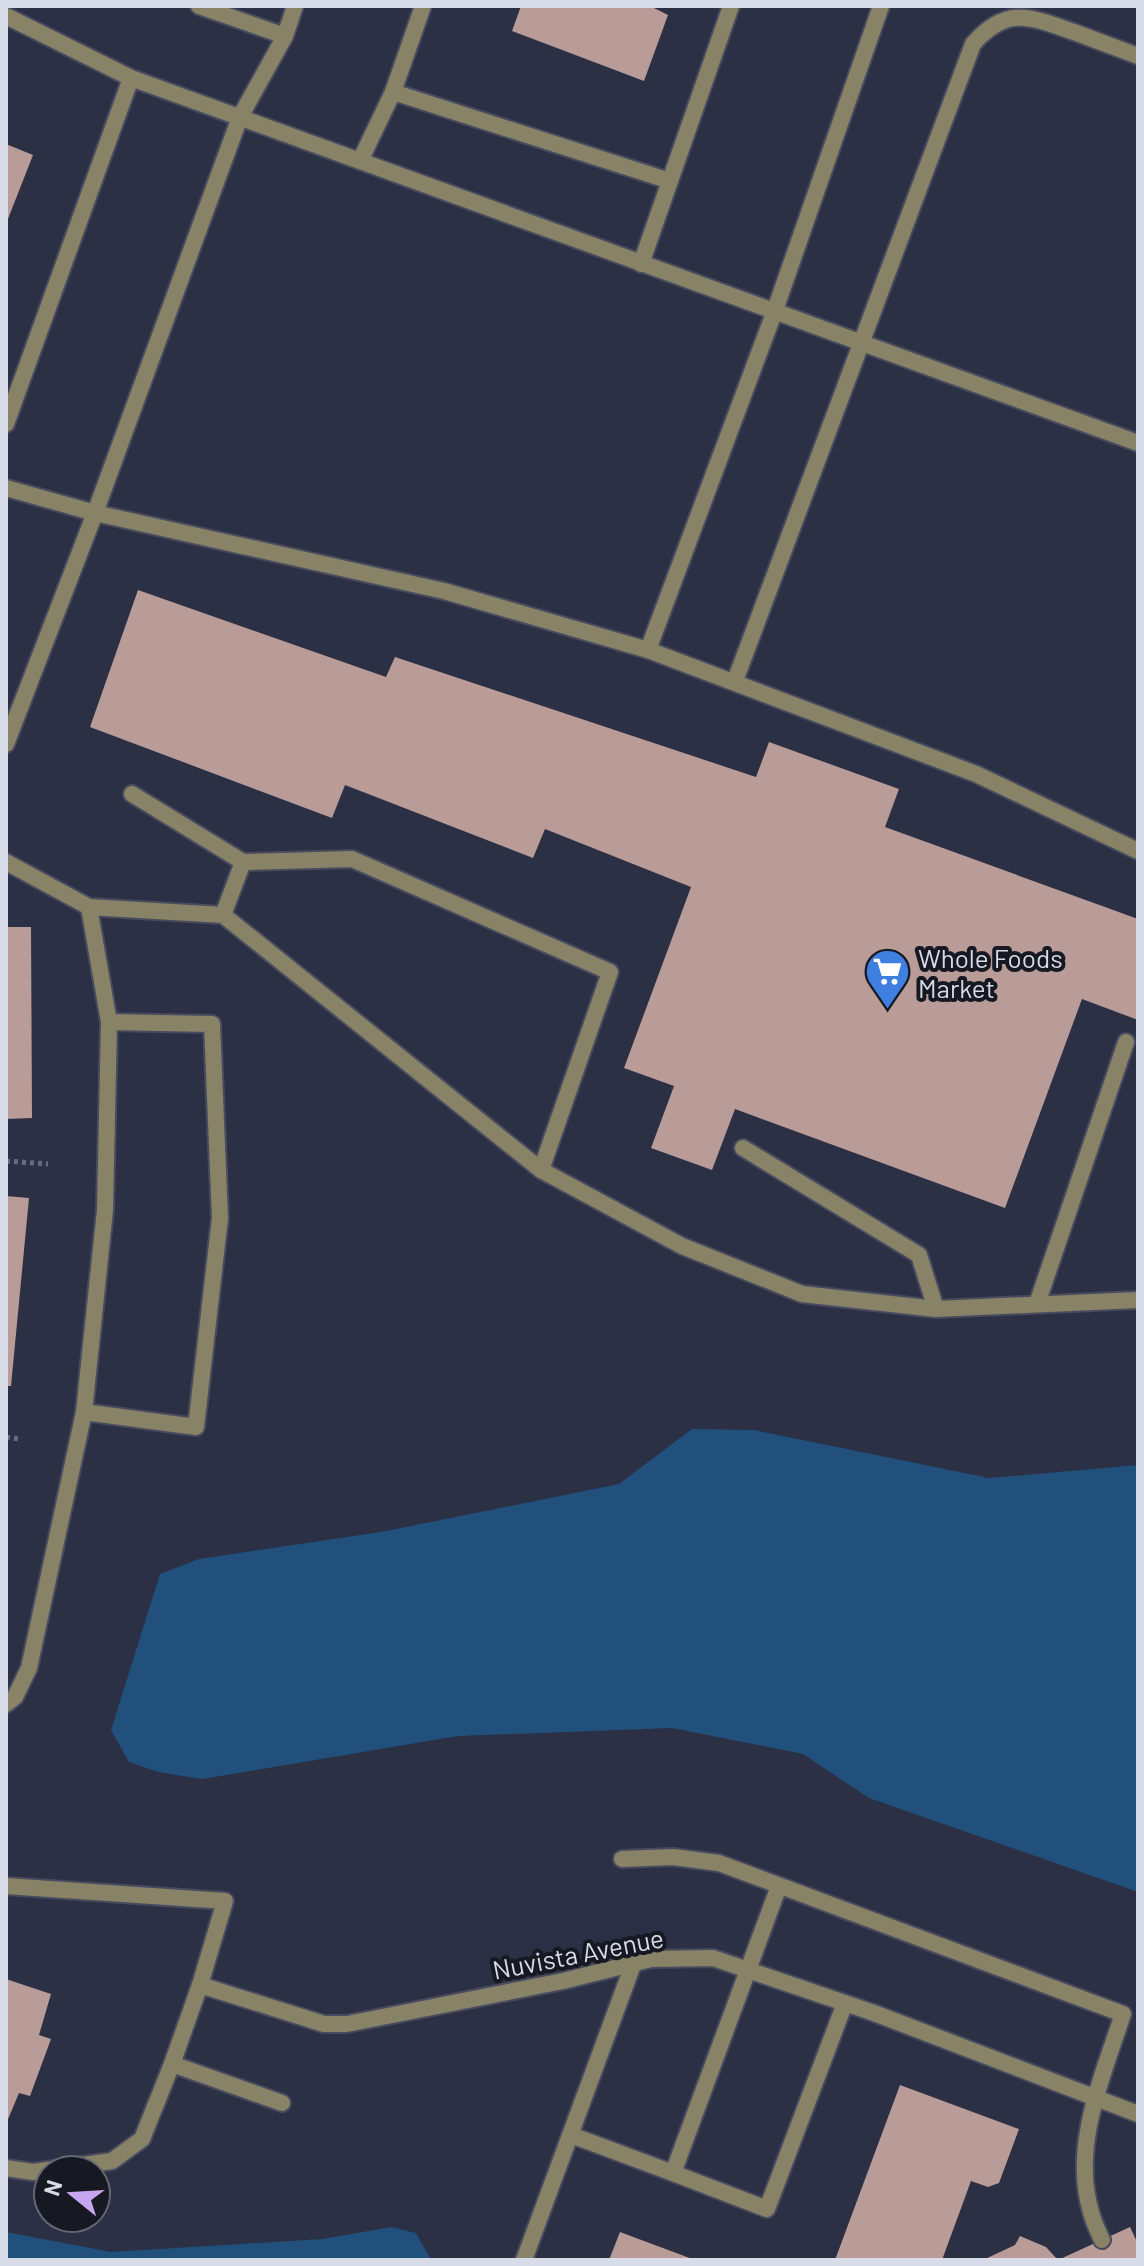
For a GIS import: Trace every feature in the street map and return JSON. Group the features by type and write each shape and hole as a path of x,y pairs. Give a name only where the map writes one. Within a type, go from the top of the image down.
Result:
{"street":[{"path":"199,6 285,36"},
{"path":"6,744 95,513 240,117 285,36 295,6"},
{"path":"360,161 393,92 423,6"},
{"path":"641,264 731,6"},
{"path":"648,650 774,313 881,6"},
{"path":"11,14 131,78 1138,443"},
{"path":"735,681 973,44 986,29 1012,18 1041,19 1138,56"},
{"path":"6,424 131,78"},
{"path":"393,92 670,181"},
{"path":"6,488 95,513 444,591 648,650 976,774 1138,851"},
{"path":"132,794 243,862 352,859 610,972 541,1170"},
{"path":"6,862 89,907 223,915 541,1170 682,1246 802,1294 936,1309 1138,1300"},
{"path":"223,915 243,862"},
{"path":"6,1704 15,1697 29,1668 84,1412 105,1210 109,1022 89,907"},
{"path":"84,1412 196,1427 220,1218 212,1024 109,1022"},
{"path":"1037,1304 1126,1042"},
{"path":"743,1148 919,1255 936,1309"},
{"path":"622,1859 673,1857 719,1863 1123,2014 1095,2098 1084,2160 1090,2210 1102,2240"},
{"path":"6,1886 225,1901 200,1985 142,2139 112,2161 33,2172 6,2168"},
{"path":"673,2173 779,1886"},
{"name":"Nuvista Avenue","path":"200,1985 324,2024 347,2024 563,1981 634,1962 713,1958 845,2003 1138,2114"},
{"path":"524,2260 634,1962"},
{"path":"571,2135 767,2209 845,2003"},
{"path":"172,2064 282,2103"}],"path":[{"path":"6,1161 48,1164"},
{"path":"6,1437 19,1439"}],"water":[{"path":"692,1429 754,1430 989,1478 1138,1465 1138,1892 869,1798 803,1754 672,1728 458,1736 202,1779 158,1772 129,1762 111,1730 160,1574 199,1559 381,1532 619,1484"},
{"path":"391,2227 416,2233 431,2260 6,2260 6,2232 111,2252 323,2239"}],"building":[{"path":"521,6 650,6 668,15 644,81 512,31"},
{"path":"6,144 33,155 6,224"},
{"path":"138,590 386,677 395,657 756,777 769,742 899,789 885,827 1138,919 1138,1020 1082,999 1005,1208 735,1109 712,1170 651,1148 674,1086 624,1068 691,887 545,829 533,858 345,785 332,818 90,727"},
{"path":"6,927 31,927 32,1118 6,1119"},
{"path":"6,1196 29,1198 11,1386 6,1386"},
{"path":"6,1979 51,1994 39,2035 51,2039 30,2096 19,2093 6,2124"},
{"path":"900,2085 1019,2129 999,2183 988,2187 971,2181 942,2260 835,2260"},
{"path":"1130,2227 1138,2244 1138,2260 1058,2260"},
{"path":"620,2232 695,2260 609,2260"},
{"path":"1020,2236 1046,2247 1058,2260 983,2260 1015,2245"}],"place":[{"name":"Whole Foods Market","path":"887,1011"}]}
